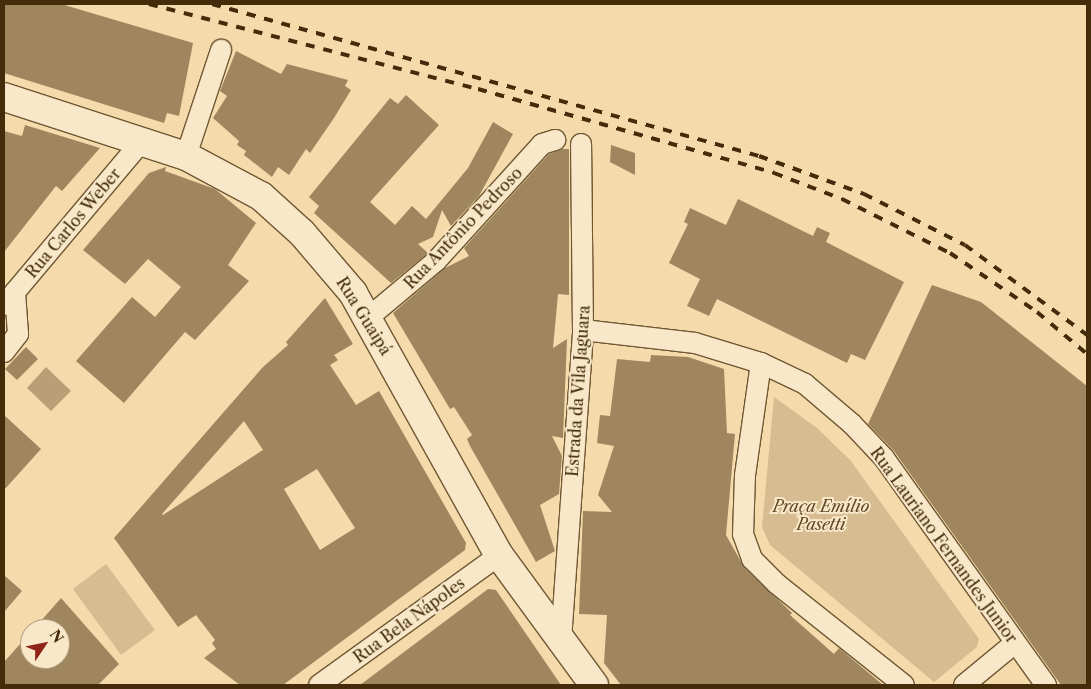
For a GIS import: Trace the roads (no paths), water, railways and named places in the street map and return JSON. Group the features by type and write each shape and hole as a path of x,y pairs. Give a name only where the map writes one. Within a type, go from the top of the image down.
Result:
{"main road":[{"name":"Rua Guaipá","path":"4,97 186,156 261,196 336,272 368,318 498,555 594,685"}],"street":[{"path":"186,156 221,50"},
{"name":"Rua Antônio Pedroso","path":"368,318 436,261 542,144 555,140"},
{"name":"Rua Carlos Weber","path":"9,298 142,141"},
{"name":"Estrada da Vila Jaguara","path":"561,640 583,330 581,144"},
{"path":"4,352 18,334 9,298"},
{"name":"Rua Lauriano Fernandes Junior","path":"583,330 696,343 760,363 805,384 871,444 1046,685"},
{"path":"760,363 743,534 752,558 777,584 904,685"},
{"name":"Rua Bela Nápoles","path":"318,685 498,555"},
{"path":"964,685 1015,643"}],"railway":[{"path":"149,4 478,89 774,173 842,199 950,253 1037,312 1087,354"},
{"path":"212,4 759,156 864,194 965,245 1087,335"}],"park label":[{"name":"Praça Emílio Pasetti","path":"821,515"}]}
